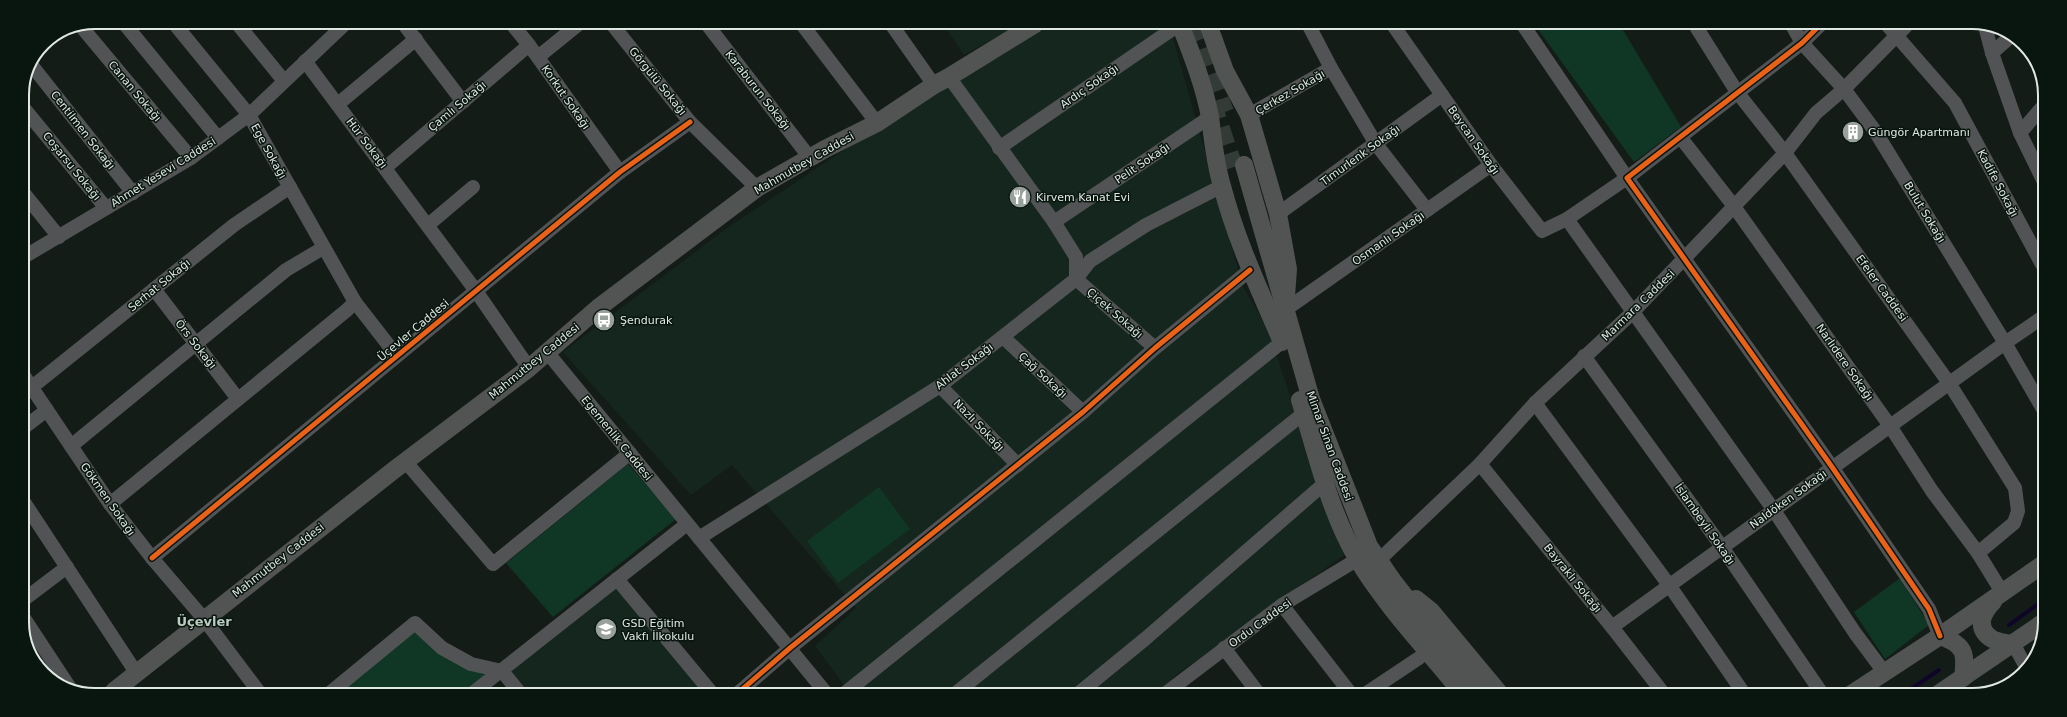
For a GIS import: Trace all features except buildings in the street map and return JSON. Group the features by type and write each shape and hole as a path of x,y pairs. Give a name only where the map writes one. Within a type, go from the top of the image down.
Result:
{"main road":[{"name":"Mahmutbey Caddesi","path":"120,688 169,650 204,619 405,461 529,368 598,308 757,188 877,123 1027,29"},
{"path":"1182,29 1199,76 1210,117 1212,140 1222,186 1250,270 1282,342"},
{"path":"1210,29 1225,71 1249,115 1278,214 1288,269 1286,310"},
{"name":"Mimar Sinan Caddesi","path":"1384,584 1378,561 1352,506 1311,399 1286,310 1239,166 1282,342 1325,483 1346,535 1358,559 1384,584 1432,654 1458,688"},
{"path":"1860,688 1940,636 2038,568"},
{"path":"1384,584 1394,626 1432,654 1445,688"},
{"path":"1384,584 1431,611 1495,688"},
{"path":"2002,592 1984,611 1981,622 1992,639 2014,644"},
{"path":"1948,688 2038,626"},
{"path":"1940,636 1950,639 1960,648 1966,658 1963,678"},
{"name":"Mimar Sinan Caddesi","path":"1432,654 1474,688"}],"street":[{"path":"129,29 218,138"},
{"name":"Ege Sokağı","path":"178,29 249,115 323,248 355,302"},
{"path":"242,29 284,81"},
{"name":"Ahmet Yesevi Caddesi","path":"29,254 191,158 249,115 335,29"},
{"path":"408,29 463,102"},
{"name":"Korkut Sokağı","path":"516,29 538,57 620,172"},
{"path":"538,57 573,29"},
{"name":"Görgülü Sokağı","path":"616,29 690,122 757,188"},
{"name":"Karaburun Sokağı","path":"711,29 810,158"},
{"path":"806,29 877,123"},
{"path":"895,29 999,148 1054,222 1076,257 1076,279"},
{"name":"Ardıç Sokağı","path":"999,148 1173,29"},
{"path":"1311,29 1331,68 1376,144 1427,210"},
{"name":"Beycan Sokağı","path":"1396,29 1490,165 1542,231 1567,219"},
{"path":"1526,29 1627,178 1832,467 1929,609 1940,636"},
{"name":"Efeler Caddesi","path":"1698,29 1737,92 1785,153 1950,383 2015,488 2018,511 2014,523 1978,553"},
{"name":"Bulut Sokağı","path":"1794,29 1802,43 1844,89 1875,131 2005,343 2038,400"},
{"path":"1816,29 1802,43 1737,92 1681,138 1627,178 1567,219 1632,313 1774,509 1855,633 1884,672"},
{"name":"Marmara Caddesi","path":"1378,561 1480,464 1535,403 1632,313 1733,205 1785,153 1816,113 1844,89 1897,29"},
{"name":"Kadife Sokağı","path":"1897,29 1955,103 2038,257"},
{"name":"Canan Sokağı","path":"84,30 191,158"},
{"path":"1986,31 1992,53 2020,133 2038,170"},
{"path":"338,104 416,39"},
{"path":"1992,53 2007,39"},
{"name":"Çamlı Sokağı","path":"385,168 529,45"},
{"name":"Hür Sokağı","path":"305,60 476,290 529,368"},
{"name":"Çerkez Sokağı","path":"1249,115 1331,68"},
{"name":"Centilmen Sokağı","path":"35,69 132,193"},
{"name":"Timurlenk Sokağı","path":"1278,214 1442,95"},
{"path":"2020,133 2038,112"},
{"name":"Coşarsu Sokağı","path":"29,114 106,208"},
{"name":"Pelit Sokağı","path":"1054,222 1210,117"},
{"name":"Üçevler Caddesi","path":"152,558 620,172 690,122"},
{"name":"Narlıdere Sokağı","path":"1681,138 1733,205 1890,426 1932,491 1978,553 2002,592"},
{"name":"Osmanlı Sokağı","path":"1286,310 1490,165"},
{"name":"Ahlat Sokağı","path":"699,538 940,386 1076,279 1090,261 1146,225 1222,186"},
{"name":"Serhat Sokağı","path":"32,387 234,225 290,187"},
{"path":"428,225 473,188"},
{"path":"29,200 59,237"},
{"path":"71,446 286,270 323,248"},
{"path":"743,688 790,648 1083,412 1155,348 1250,270"},
{"name":"Çiçek Sokağı","path":"1076,279 1155,348"},
{"name":"Örs Sokağı","path":"154,289 238,399"},
{"path":"110,504 355,302 397,356"},
{"name":"Naldöken Sokağı","path":"1612,627 1832,467 2038,320"},
{"name":"Çağ Sokağı","path":"1003,337 1083,412"},
{"path":"851,688 1282,342"},
{"name":"Egemenlik Caddesi","path":"547,352 822,688"},
{"name":"İslambeyli Sokağı","path":"1584,356 1722,547 1818,688"},
{"name":"Gökmen Sokağı","path":"29,383 110,504 152,558 204,619 256,688"},
{"name":"Nazlı Sokağı","path":"940,386 1018,465"},
{"path":"1535,403 1669,585 1741,688"},
{"path":"29,424 47,410"},
{"path":"962,688 1304,413"},
{"path":"405,461 493,564 630,454"},
{"name":"Bayraklı Sokağı","path":"1480,464 1659,688"},
{"path":"1085,688 1145,640 1325,483"},
{"path":"29,510 137,674"},
{"path":"479,688 687,524"},
{"name":"Ordu Caddesi","path":"1172,688 1282,605 1358,559"},
{"path":"29,596 67,567"},
{"path":"617,580 708,688"},
{"path":"1282,605 1347,688"},
{"path":"336,688 415,623 442,648 471,664 502,670 515,688"},
{"path":"29,626 65,681"},
{"path":"2014,644 2024,662"},
{"path":"1224,648 1254,688"},
{"path":"1375,688 1432,654"}],"shaded area":[{"path":"946,29 1011,29 964,55"},
{"path":"1041,29 1170,29 1243,287 1267,327 1344,555 1175,676 1163,688 846,688 815,646 856,608 732,465 691,495 563,352 727,228 895,116"},
{"name":"GSD Eğitim Vakfı İlkokulu","path":"615,587 700,688 523,688 510,671"}],"green space":[{"path":"1538,29 1622,29 1681,127 1634,162"},
{"path":"628,464 676,519 553,617 506,563"},
{"path":"879,487 910,529 838,583 807,541"},
{"path":"1900,578 1929,625 1885,659 1854,612"},
{"path":"416,627 441,655 487,676 471,688 342,688"}],"waterway":[{"path":"2009,625 2038,604"},
{"path":"1912,688 1939,670"}],"tunnel":[{"path":"1193,29 1225,112"},
{"path":"1212,102 1234,167"}],"cycle path":[{"path":"1816,29 1802,43 1627,178 1832,467 1929,609 1940,636"},
{"path":"152,558 620,172 690,122"},
{"path":"744,688 790,648 1083,412 1155,348 1250,270"}],"place":[{"name":"Güngör Apartmanı","path":"1853,132"},
{"name":"Kirvem Kanat Evi","path":"1020,197"},
{"name":"Şendurak","path":"604,320"},
{"name":"GSD Eğitim Vakfı İlkokulu","path":"606,629"}],"district":[{"name":"Üçevler","path":"204,621"}]}
